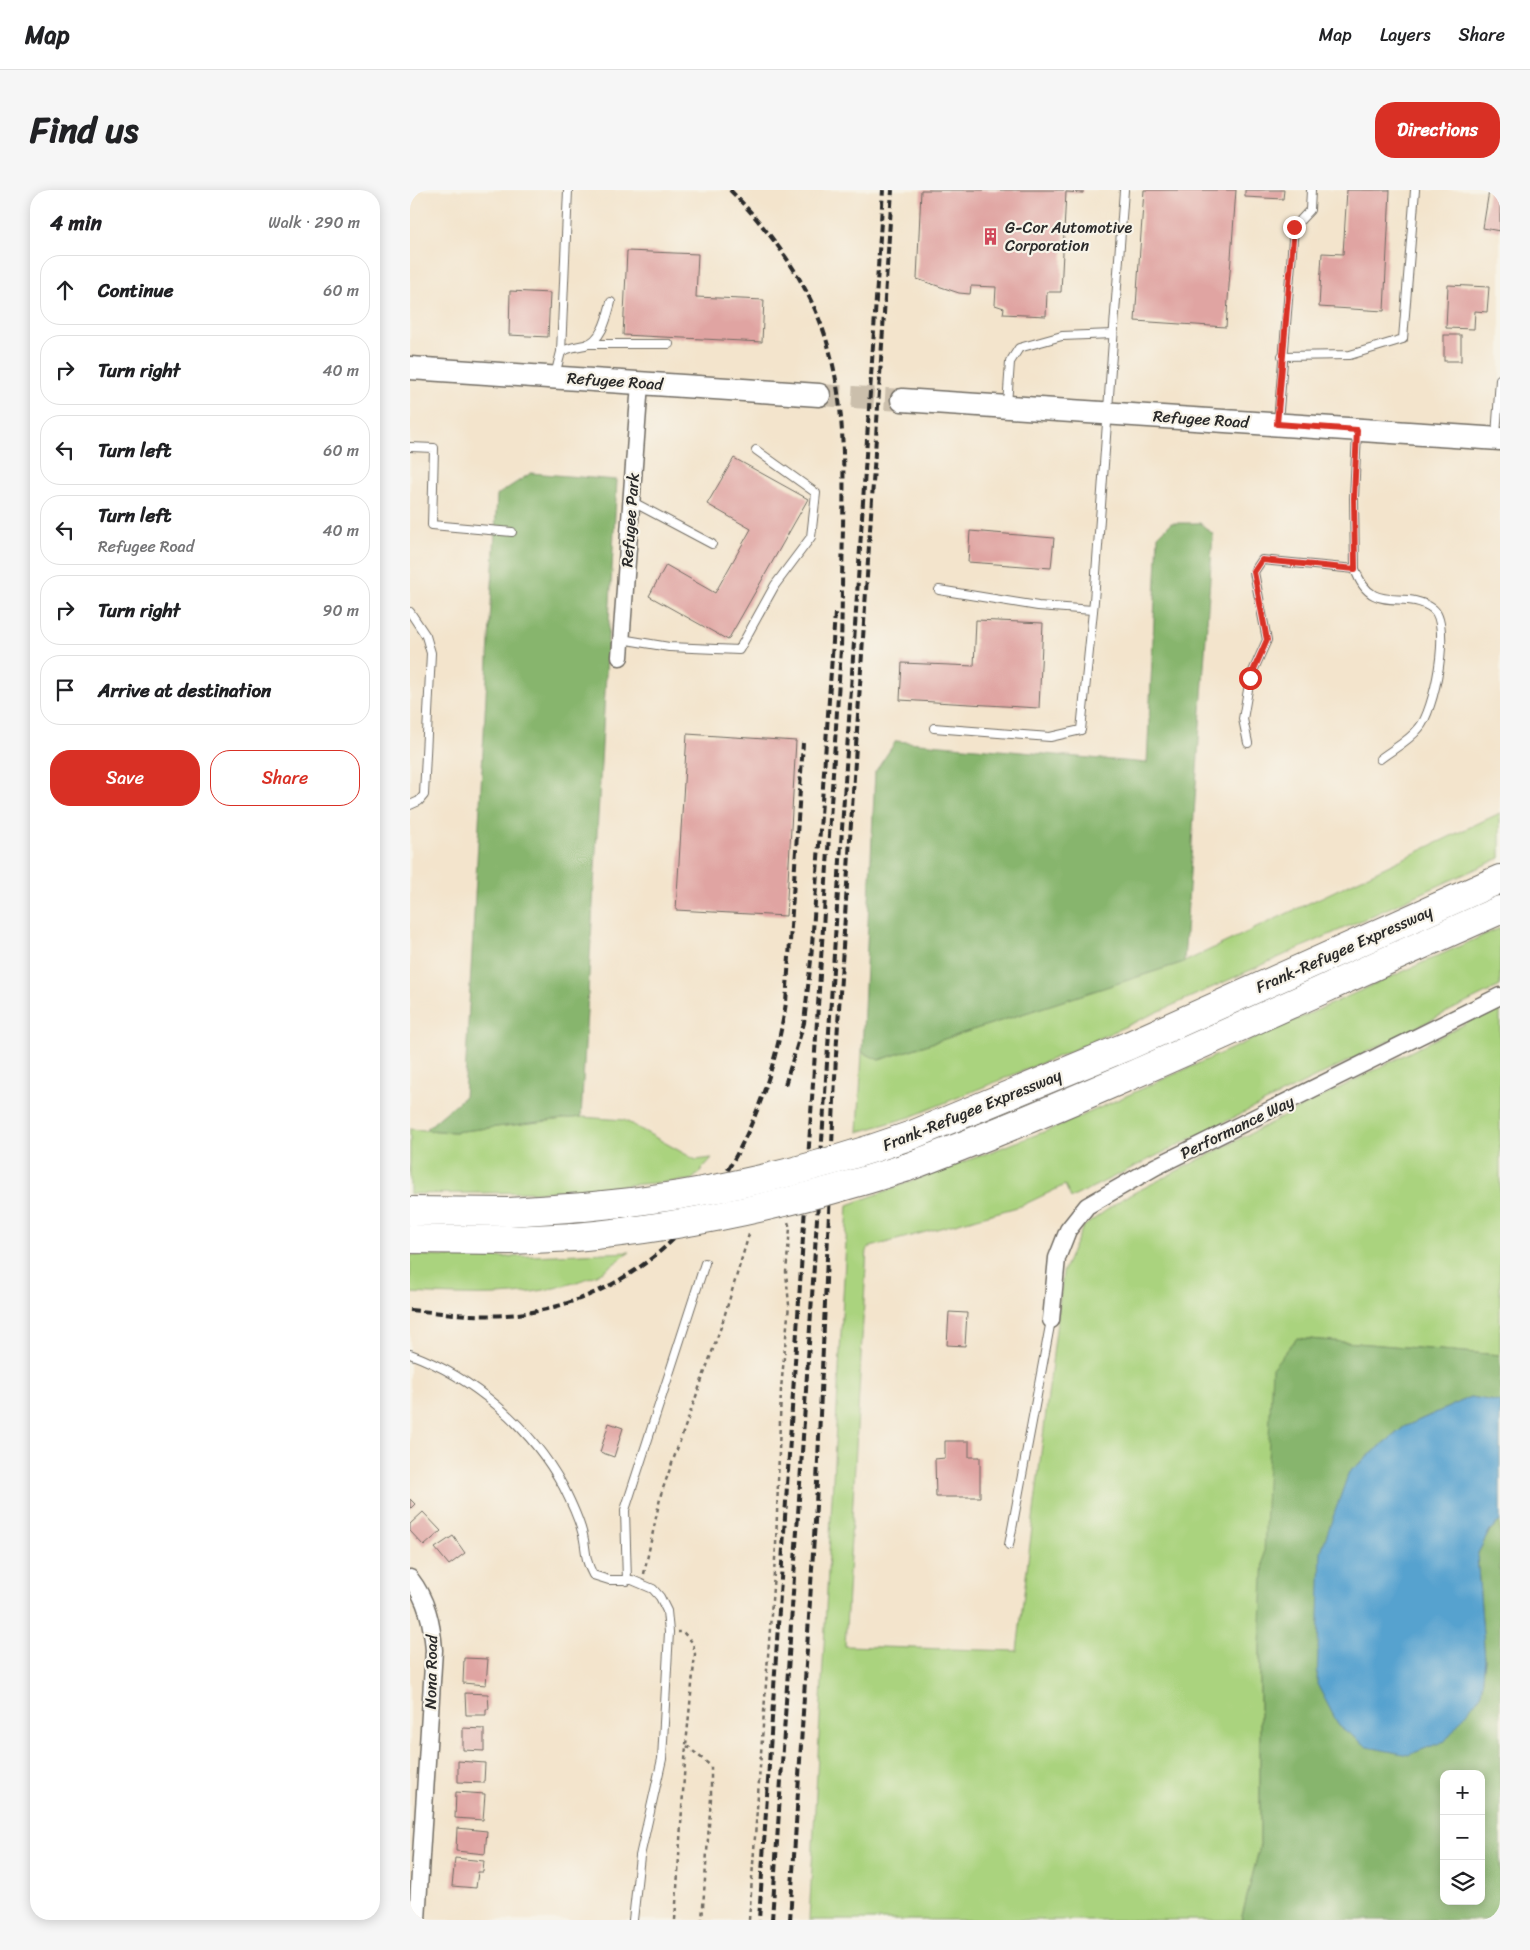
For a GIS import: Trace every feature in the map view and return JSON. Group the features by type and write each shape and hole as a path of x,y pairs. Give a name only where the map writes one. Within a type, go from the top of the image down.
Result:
{"highway":[{"name":"Frank-Refugee Expressway","path":"410,1211 509,1212 663,1199 739,1185 817,1166 912,1135 1130,1045 1500,879"},
{"name":"Frank-Refugee Expressway","path":"410,1239 511,1240 575,1237 659,1227 756,1210 833,1191 905,1168 983,1139 1084,1096 1500,910"}],"main road":[{"name":"Refugee Road","path":"410,368 819,395"},
{"name":"Refugee Road","path":"902,400 1498,439"}],"street":[{"name":"Refugee Park","path":"620,657 640,383"},
{"name":"Performance Way","path":"1051,1320 1057,1258 1068,1230 1087,1206 1156,1167 1500,996"},
{"name":"Nona Road","path":"410,1578 419,1590 428,1610 434,1650 414,1892 417,1920"}],"lane":[{"path":"555,377 561,352 568,190"},
{"path":"934,728 1050,737 1080,730 1093,610 1124,190"},
{"path":"1277,424 1294,227 1310,210 1311,190"},
{"path":"1282,356 1350,355 1403,338 1415,190"},
{"path":"588,344 606,324 611,302"},
{"path":"1007,407 1010,362 1019,348 1062,336 1113,334"},
{"path":"561,352 588,344 670,344"},
{"path":"1498,439 1500,378"},
{"path":"1357,430 1354,498 1355,569 1360,584 1366,591 1376,596 1424,605 1434,610 1440,619 1442,628 1438,671 1427,717 1410,737 1380,759"},
{"path":"410,447 434,448 432,525 512,532"},
{"path":"621,639 669,647 739,650 775,585 811,538 816,493 756,450"},
{"path":"631,501 712,544"},
{"path":"1248,743 1243,719 1250,678 1267,640 1254,572 1262,560 1355,569"},
{"path":"939,590 1038,606 1093,610"},
{"path":"410,612 426,636 431,653 424,795 419,801 410,805"},
{"path":"626,1581 625,1510 704,1263"},
{"path":"1009,1545 1051,1320"},
{"path":"410,1354 423,1358 473,1386 529,1435 562,1486 583,1534 586,1561 593,1575 608,1580 626,1581 653,1588 667,1611 670,1632 663,1752 640,1856 633,1920"}],"path":[{"path":"749,1920 776,1544 781,1389 789,1305 786,1272 790,1228 782,1216"},
{"path":"642,1584 661,1494 722,1324 751,1226"},
{"path":"670,1632 683,1632 693,1643 695,1654 686,1745 676,1920"},
{"path":"686,1745 711,1766 711,1798 702,1920"}],"green space":[{"path":"531,473 617,480 581,1117 454,1132 425,1130 464,1097 497,495"},
{"path":"1171,523 1200,523 1213,534 1184,962 879,1060 862,1052 875,772 896,741 1147,763 1158,536"},
{"path":"1500,813 1500,858 1064,1054 910,1117 858,1132 862,1052 879,1060 1184,962"},
{"path":"1500,928 1500,986 1071,1198 1065,1185 1021,1206 867,1248 845,1646 1017,1651 1063,1272 1083,1227 1122,1199 1500,1006 1500,1355 1297,1338 1260,1646 1260,1846 1241,1920 809,1920 848,1205 1057,1127"},
{"path":"581,1117 624,1120 696,1160 712,1158 692,1180 542,1192 410,1194 410,1129 454,1132"},
{"path":"630,1252 596,1275 546,1290 502,1295 410,1293 410,1255 482,1258"},
{"path":"1297,1338 1500,1355 1500,1402 1471,1397 1404,1427 1349,1472 1481,1694 1485,1660 1477,1555 1490,1530 1500,1521 1500,1920 1241,1920 1260,1846 1260,1646 1272,1368"}],"water":[{"path":"1471,1397 1500,1402 1500,1521 1490,1530 1477,1555 1485,1660 1481,1694 1445,1741 1408,1755 1368,1747 1339,1726 1317,1684 1321,1551 1349,1472 1404,1427"}],"building":[{"name":"G-Cor Automotive Corporation","path":"921,190 1083,190 1083,193 1066,192 1061,292 1047,292 1046,316 1003,314 1004,308 995,305 996,287 971,286 970,294 959,293 917,279"},
{"path":"1144,190 1236,190 1226,327 1135,321"},
{"path":"1245,190 1284,190 1283,199 1245,197"},
{"path":"1347,190 1390,190 1384,311 1319,307 1322,253 1343,254"},
{"path":"1489,191 1500,193 1500,231 1483,228"},
{"path":"627,251 698,254 696,297 764,300 762,342 623,335"},
{"path":"1448,285 1489,287 1487,312 1475,311 1474,329 1446,328"},
{"path":"510,291 550,293 548,337 509,335"},
{"path":"1444,335 1461,335 1461,361 1444,361"},
{"path":"734,458 808,499 728,640 649,596 666,565 715,593 751,529 707,504"},
{"path":"970,531 1054,538 1051,568 968,562"},
{"path":"976,620 1043,623 1039,708 900,700 902,663 974,666"},
{"path":"687,734 796,741 786,916 676,910"},
{"path":"949,1312 967,1313 965,1346 947,1345"},
{"path":"609,1423 623,1428 614,1457 600,1452"},
{"path":"945,1441 969,1441 969,1457 980,1457 980,1497 936,1497 935,1459 945,1458"},
{"path":"410,1499 415,1504 410,1509"},
{"path":"423,1512 441,1531 424,1546 410,1531 410,1524"},
{"path":"453,1536 465,1553 449,1565 435,1548"},
{"path":"464,1658 488,1659 486,1685 463,1683"},
{"path":"465,1693 488,1694 489,1709 486,1709 486,1715 466,1715"},
{"path":"463,1728 484,1729 484,1751 463,1750"},
{"path":"458,1761 485,1763 484,1783 458,1782"},
{"path":"456,1792 485,1794 483,1820 455,1818"},
{"path":"457,1828 487,1831 485,1854 456,1851"},
{"path":"455,1858 484,1861 483,1872 478,1872 476,1888 452,1886"}],"tunnel":[{"path":"819,395 902,400"}],"railway":[{"path":"730,190 746,206 788,260 811,300 820,321 833,365 837,388 843,457 841,649 759,1920"},
{"path":"772,1920 883,190"},
{"path":"790,1920 816,1505 836,1055 892,190"},
{"path":"785,1085 804,1023 811,960 835,613"},
{"path":"410,1310 476,1315 509,1315 542,1310 594,1293 639,1268 678,1235 711,1196 738,1152 759,1105 775,1054 786,1003 803,743"}],"place":[{"name":"G-Cor Automotive Corporation","path":"991,236"}],"route":[{"path":"1250,678 1267,640 1254,572 1262,560 1355,569 1354,498 1357,430 1277,424 1294,227"}]}
